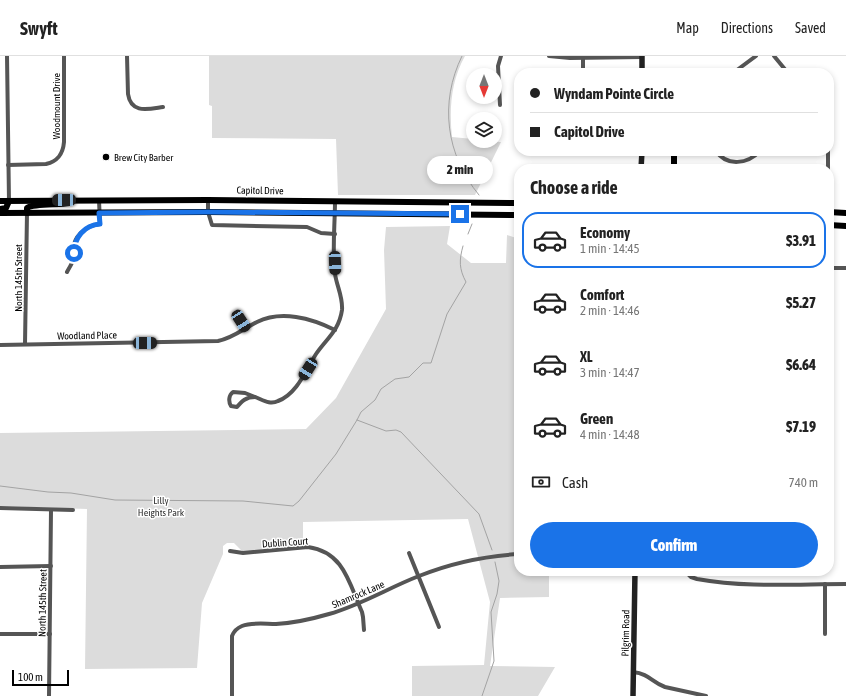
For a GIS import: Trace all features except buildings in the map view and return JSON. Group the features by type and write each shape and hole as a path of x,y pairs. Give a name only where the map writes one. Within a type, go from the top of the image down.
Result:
{"main road":[{"path":"642,57 642,68"},
{"path":"27,213 27,208 31,206 63,204 76,200"},
{"name":"Capitol Drive","path":"0,201 208,200 514,203"},
{"path":"0,209 6,208 9,201"},
{"path":"460,202 460,214"},
{"path":"0,213 208,212 514,215"},
{"path":"834,212 846,213"},
{"path":"834,225 846,226"},
{"name":"Pilgrim Road","path":"633,696 635,576"}],"street":[{"path":"7,56 9,201"},
{"name":"Woodmount Drive","path":"8,165 46,164 52,162 63,150 64,56"},
{"path":"127,56 128,98 132,105 141,109 163,107"},
{"path":"500,105 498,66 501,56"},
{"path":"549,56 642,57"},
{"path":"740,68 756,56"},
{"path":"774,56 784,68"},
{"path":"583,57 583,68"},
{"path":"720,156 723,159 734,162 750,159 754,156"},
{"path":"67,272 73,261 74,245 77,239 83,231 89,227 100,224 99,200"},
{"path":"208,200 208,212 212,225 307,227 321,233 335,234"},
{"path":"255,397 244,399 237,407 233,407 229,404 230,395 233,392 245,393 271,403 280,401 284,398 300,381 317,352 332,335 341,316 342,301 335,274 335,201"},
{"name":"North 145th Street","path":"25,344 27,213"},
{"path":"834,268 846,268"},
{"path":"237,314 246,329"},
{"name":"Woodland Place","path":"0,345 211,342 232,337 256,322 267,318 287,316 311,321 335,330"},
{"path":"0,508 73,510"},
{"name":"North 145th Street","path":"49,696 51,510"},
{"name":"Dublin Court","path":"230,551 243,553 303,547 324,552 341,565 363,617 364,630"},
{"path":"409,552 439,627"},
{"name":"Shamrock Lane","path":"232,696 232,636 241,626 249,624 299,621 330,614 358,604 440,568 486,557 514,554"},
{"path":"0,567 50,566"},
{"path":"690,576 700,580 762,585 846,584"},
{"path":"825,584 825,634"},
{"path":"0,634 50,634"},
{"path":"634,672 644,674 665,687 706,696"}],"green space":[{"path":"209,56 465,56 457,75 452,95 452,137 466,138 466,148 498,148 475,195 338,195 336,139 212,138 212,106 209,105"},
{"name":"Lilly Heights Park","path":"450,226 447,244 471,263 506,263 507,235 514,237 514,576 549,576 549,597 500,598 490,666 555,667 538,696 412,696 412,666 484,665 490,602 468,519 303,522 303,546 244,552 234,543 227,543 223,546 223,554 202,603 197,668 85,669 87,509 0,506 0,433 306,429 336,398 386,309 384,250 386,227"}],"waterway":[{"path":"462,56 450,92 450,128 453,146 459,163 479,195"},
{"path":"468,234 472,224"},
{"path":"0,486 48,492 71,493 115,500 243,501 293,506 299,501 336,454 361,412 375,400 381,389 395,379 409,377 423,363 431,363 447,314 466,282 460,264 463,246"},
{"path":"357,420 386,431 396,430 401,432 479,514 492,550"},
{"path":"482,696 494,661 491,612 497,594 499,581 495,562"}],"place":[{"name":"Brew City Barber","path":"106,157"}],"route":[{"path":"74,253 74,245 83,231 89,227 100,224 99,213 208,212 460,214"}]}
